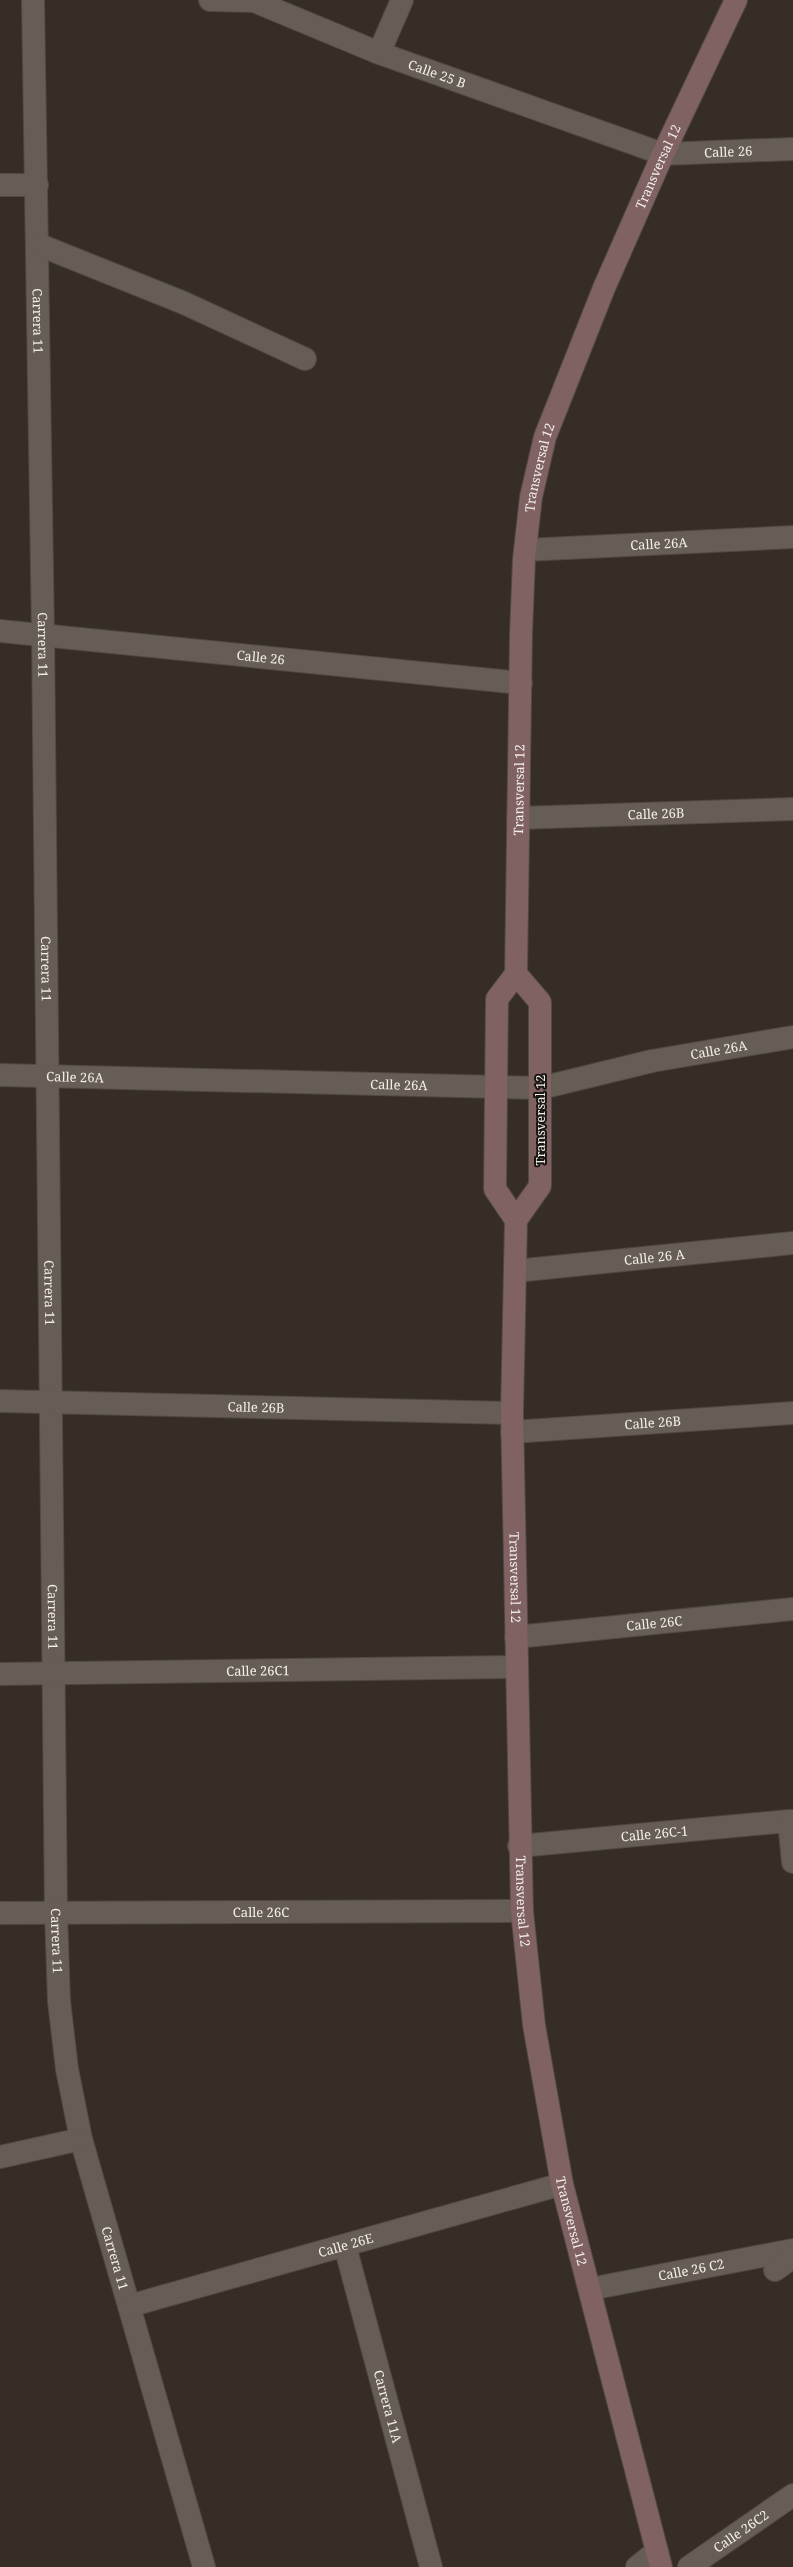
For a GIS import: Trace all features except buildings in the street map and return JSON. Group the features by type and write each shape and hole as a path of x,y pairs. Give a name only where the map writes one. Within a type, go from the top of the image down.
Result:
{"main road":[{"name":"Transversal 12","path":"659,2559 562,2184 534,2025 522,1911 519,1846 512,1423 516,1220 540,1186 541,1088 540,1002 516,974 518,818 525,550 531,497 545,437 604,288 663,154 736,0"},
{"path":"516,974 497,999 495,1190 516,1220"}],"street":[{"name":"Carrera 11","path":"33,0 43,635 56,1914 59,2001 67,2069 81,2139 204,2567"},
{"name":"Calle 25 B","path":"210,0 254,1 379,53 663,154"},
{"path":"379,53 402,0"},
{"name":"Calle 26","path":"663,154 793,149"},
{"path":"0,185 37,185"},
{"path":"37,244 184,303 305,359"},
{"name":"Calle 26A","path":"525,550 793,537"},
{"name":"Calle 26","path":"0,631 521,683"},
{"name":"Calle 26B","path":"518,818 793,809"},
{"name":"Calle 26A","path":"0,1075 541,1088 652,1061 793,1036"},
{"name":"Calle 26 A","path":"515,1271 793,1243"},
{"name":"Calle 26B","path":"0,1401 512,1423 793,1413"},
{"name":"Calle 26C","path":"516,1637 793,1610"},
{"name":"Calle 26C1","path":"0,1674 54,1675 517,1667"},
{"path":"791,1821 793,1862"},
{"name":"Calle 26C-1","path":"519,1846 791,1821"},
{"name":"Calle 26C","path":"0,1913 56,1914 522,1911"},
{"path":"0,2157 81,2139"},
{"name":"Calle 26E","path":"129,2306 562,2184"},
{"name":"Carrera 11A","path":"345,2246 431,2567"},
{"name":"Calle 26 C2","path":"590,2288 793,2250"},
{"path":"775,2270 793,2256"},
{"name":"Calle 26C2","path":"689,2567 793,2495"},
{"path":"637,2567 659,2559"}]}
